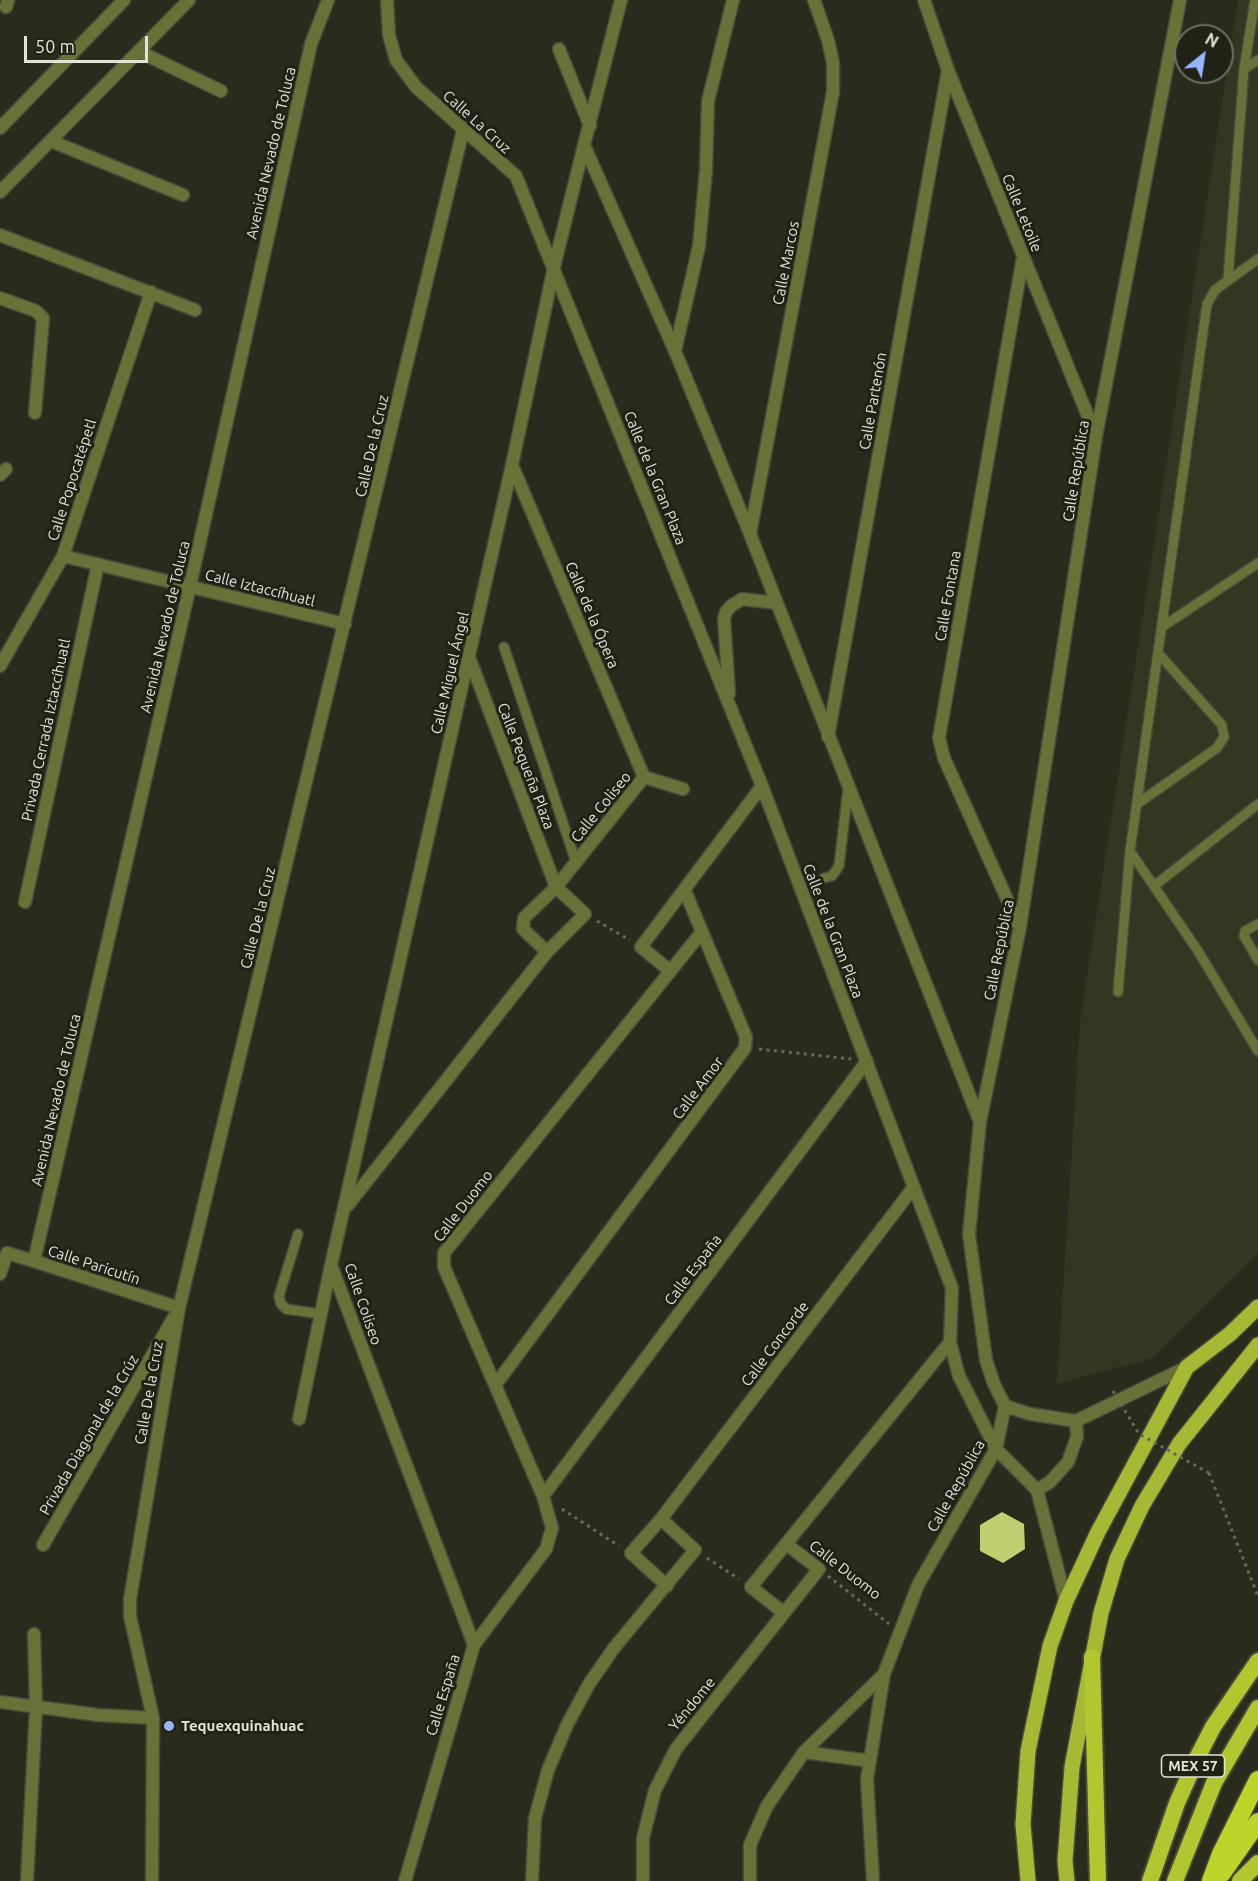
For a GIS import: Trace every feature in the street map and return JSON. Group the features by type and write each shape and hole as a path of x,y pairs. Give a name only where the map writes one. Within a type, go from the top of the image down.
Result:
{"highway":[{"path":"1092,1657 1098,1881"},
{"name":"MEX 57","path":"1150,1881 1177,1803 1197,1758 1213,1727 1258,1661"},
{"name":"MEX 57","path":"1175,1881 1214,1783 1258,1708"},
{"path":"1217,1878 1235,1824 1258,1780"},
{"path":"1243,1845 1258,1822"},
{"path":"1217,1878 1258,1829"},
{"path":"1240,1881 1258,1863"}],"main road":[{"path":"1028,1881 1023,1824 1028,1751 1050,1646 1066,1601 1098,1532 1186,1367 1230,1334 1258,1307"},
{"path":"1066,1881 1065,1861 1072,1767 1092,1657 1117,1558 1143,1506 1179,1444 1258,1346"},
{"path":"1217,1878 1258,1790"}],"street":[{"path":"0,128 124,0"},
{"path":"0,192 189,0"},
{"name":"Avenida Nevado de Toluca","path":"34,1262 190,586 311,44 328,0"},
{"name":"Calle La Cruz","path":"387,0 389,35 396,60 416,87 516,176 554,267"},
{"name":"Calle Miguel Ángel","path":"345,1208 512,465 554,267 621,0"},
{"path":"675,351 699,246 706,170 708,101 733,0"},
{"name":"Calle Marcos","path":"750,534 833,92 833,63 828,40 814,0"},
{"name":"Calle Letoile","path":"924,0 948,70 1096,436"},
{"name":"Calle República","path":"873,1881 867,1779 884,1674 918,1585 996,1449 1005,1406 986,1360 969,1234 980,1122 1020,927 1096,436 1180,0"},
{"path":"559,49 590,126"},
{"path":"140,52 221,91"},
{"name":"Calle Partenón","path":"828,737 948,70"},
{"name":"Calle De la Cruz","path":"152,1881 153,1718 130,1616 130,1599 179,1308 463,130"},
{"path":"51,141 183,195"},
{"path":"584,145 675,351 750,534 980,1122"},
{"path":"0,234 195,310"},
{"name":"Calle Fontana","path":"1020,927 944,758 939,738 1023,257"},
{"name":"Calle de la Gran Plaza","path":"554,267 762,786 952,1288 950,1342 959,1376 996,1449 1037,1490"},
{"name":"Calle Popocatépetl","path":"0,666 63,556 150,292"},
{"path":"0,298 36,311 43,318 36,413"},
{"name":"Calle de la Ópera","path":"512,465 644,777"},
{"name":"Calle Iztaccíhuatl","path":"63,556 345,624"},
{"name":"Privada Cerrada Iztaccíhuatl","path":"25,902 98,564"},
{"path":"730,707 724,619 726,612 730,606 742,599 777,603"},
{"name":"Calle Pequeña Plaza","path":"469,656 556,887"},
{"name":"Calle Coliseo","path":"547,952 523,929 521,923 556,887 644,777 683,789"},
{"path":"669,970 641,947 762,786"},
{"path":"556,887 585,914"},
{"path":"685,891 746,1037 745,1048"},
{"name":"Calle Coliseo","path":"474,1645 332,1265 345,1208 547,952 585,914"},
{"name":"Calle Duomo","path":"551,1537 552,1528 543,1496 444,1267 444,1253 701,933"},
{"name":"Calle Amor","path":"496,1384 745,1048"},
{"name":"Calle España","path":"543,1496 867,1061"},
{"name":"Calle Concorde","path":"661,1519 913,1188"},
{"path":"0,1274 4,1252"},
{"name":"Calle Paricutín","path":"4,1252 179,1308"},
{"path":"299,1419 332,1265"},
{"name":"Privada Diagonal de la Crúz","path":"43,1545 179,1308"},
{"path":"786,1544 950,1342"},
{"path":"1005,1406 1030,1414 1076,1421 1186,1367"},
{"path":"1066,1601 1037,1490 1050,1482 1068,1462 1077,1437 1076,1421"},
{"path":"532,1881 535,1818 548,1770 567,1725 589,1684 614,1648 667,1586 695,1550 661,1519 631,1553 667,1586"},
{"name":"Calle España","path":"405,1881 474,1645 546,1549 551,1537"},
{"name":"Calle Duomo","path":"751,1587 786,1544 819,1569"},
{"name":"Yéndome","path":"643,1881 642,1838 655,1790 676,1749 819,1569"},
{"path":"751,1587 784,1613"},
{"path":"27,1881 36,1707 34,1634"},
{"path":"750,1881 750,1845 757,1824 804,1752 884,1674"},
{"path":"0,1702 98,1715 153,1718"},
{"path":"804,1752 870,1761"}],"lane":[{"path":"1228,279 1244,69 1255,0"},
{"path":"1244,69 1258,60"},
{"path":"1118,992 1130,851 1207,304 1215,290 1258,259"},
{"path":"1162,627 1258,563"},
{"path":"504,646 576,862"},
{"path":"1137,804 1217,748 1224,737 1222,725 1158,653"},
{"path":"824,878 832,876 839,866 848,788"},
{"path":"1154,886 1258,804"},
{"path":"1130,851 1198,951 1258,1051"},
{"path":"1258,924 1245,931 1244,936 1258,960"},
{"path":"298,1234 279,1296 281,1304 286,1309 321,1314"}],"path":[{"path":"585,914 641,947"},
{"path":"745,1048 867,1061"},
{"path":"1113,1391 1139,1434 1209,1473 1254,1591 1258,1596"},
{"path":"543,1496 631,1553"},
{"path":"695,1550 751,1587"},
{"name":"Calle Duomo","path":"819,1569 900,1632"}],"shaded area":[{"path":"1238,0 1258,0 1258,1253 1152,1358 1057,1384 1080,1022 1225,84 1234,84 1234,26"}],"building":[{"path":"1002,1512 1024,1524 1025,1549 1003,1563 980,1551 980,1525"}],"place":[{"name":"Tequexquinahuac","path":"169,1726"}]}
